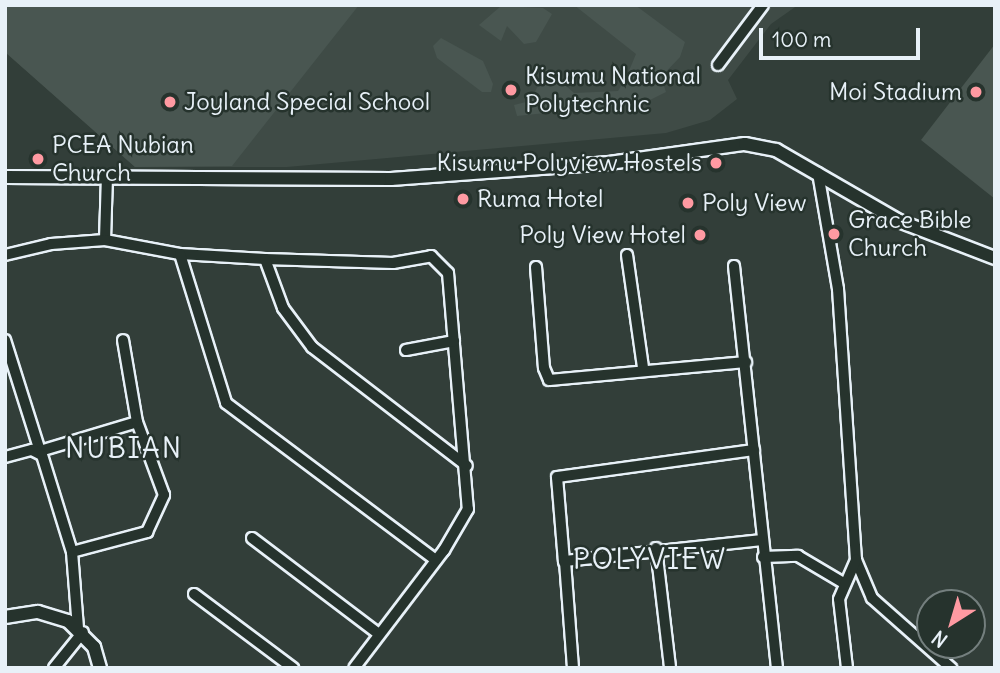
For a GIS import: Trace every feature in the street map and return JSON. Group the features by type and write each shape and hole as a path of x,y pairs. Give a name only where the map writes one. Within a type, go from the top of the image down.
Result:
{"street":[{"path":"718,65 763,5"},
{"path":"5,177 391,180 609,163 745,144 776,150 899,221 995,258"},
{"path":"818,173 838,289 856,560 872,598 951,668"},
{"path":"105,240 107,176"},
{"path":"5,255 51,244 105,240 180,254 265,259 439,259 448,273 467,466 468,509 436,560 354,668"},
{"path":"180,254 226,403 436,560"},
{"path":"627,255 643,368"},
{"path":"265,259 283,308 312,347 467,466"},
{"path":"734,266 746,362 761,540 777,668"},
{"path":"536,267 544,369 549,380 643,368 746,362"},
{"path":"5,340 72,552 80,630 100,668"},
{"path":"72,552 147,532 158,518 164,495 137,422 123,341"},
{"path":"407,350 454,341"},
{"path":"5,457 40,451 137,422"},
{"path":"573,668 557,477 754,450"},
{"path":"252,538 379,634"},
{"path":"564,562 656,548 761,540"},
{"path":"656,548 670,668"},
{"path":"764,557 799,556 842,582"},
{"path":"847,668 839,608 842,582 856,560"},
{"path":"194,594 293,668"},
{"path":"5,617 38,612 80,630"},
{"path":"54,668 80,630"}],"shaded area":[{"name":"Joyland Special School","path":"6,5 359,5 232,166 135,167 5,52"},
{"name":"Kisumu National Polytechnic","path":"12,5 798,5 771,24 728,80 737,99 710,120 666,133 287,167 135,167 5,52 5,11"},
{"path":"574,5 635,5 685,42 680,57 661,77 666,92 636,107 628,99 622,105 517,116 514,105 530,101 547,69 574,93 618,91 626,78 636,54"},
{"path":"501,6 543,8 552,14 536,42 524,44 507,26 501,41 479,25"},
{"path":"441,38 483,61 493,84 491,92 482,92 437,58 433,46"},
{"name":"Moi Stadium","path":"995,44 995,199 921,140"}],"place":[{"name":"Kisumu National Polytechnic","path":"511,90"},
{"name":"Moi Stadium","path":"976,92"},
{"name":"Joyland Special School","path":"170,102"},
{"name":"PCEA Nubian Church","path":"38,159"},
{"name":"Kisumu Polyview Hostels","path":"716,163"},
{"name":"Ruma Hotel","path":"463,199"},
{"name":"Poly View","path":"688,203"},
{"name":"Grace Bible Church","path":"834,234"},
{"name":"Poly View Hotel","path":"700,235"}],"district":[{"name":"NUBIAN","path":"124,448"},
{"name":"POLYVIEW","path":"650,559"}]}
